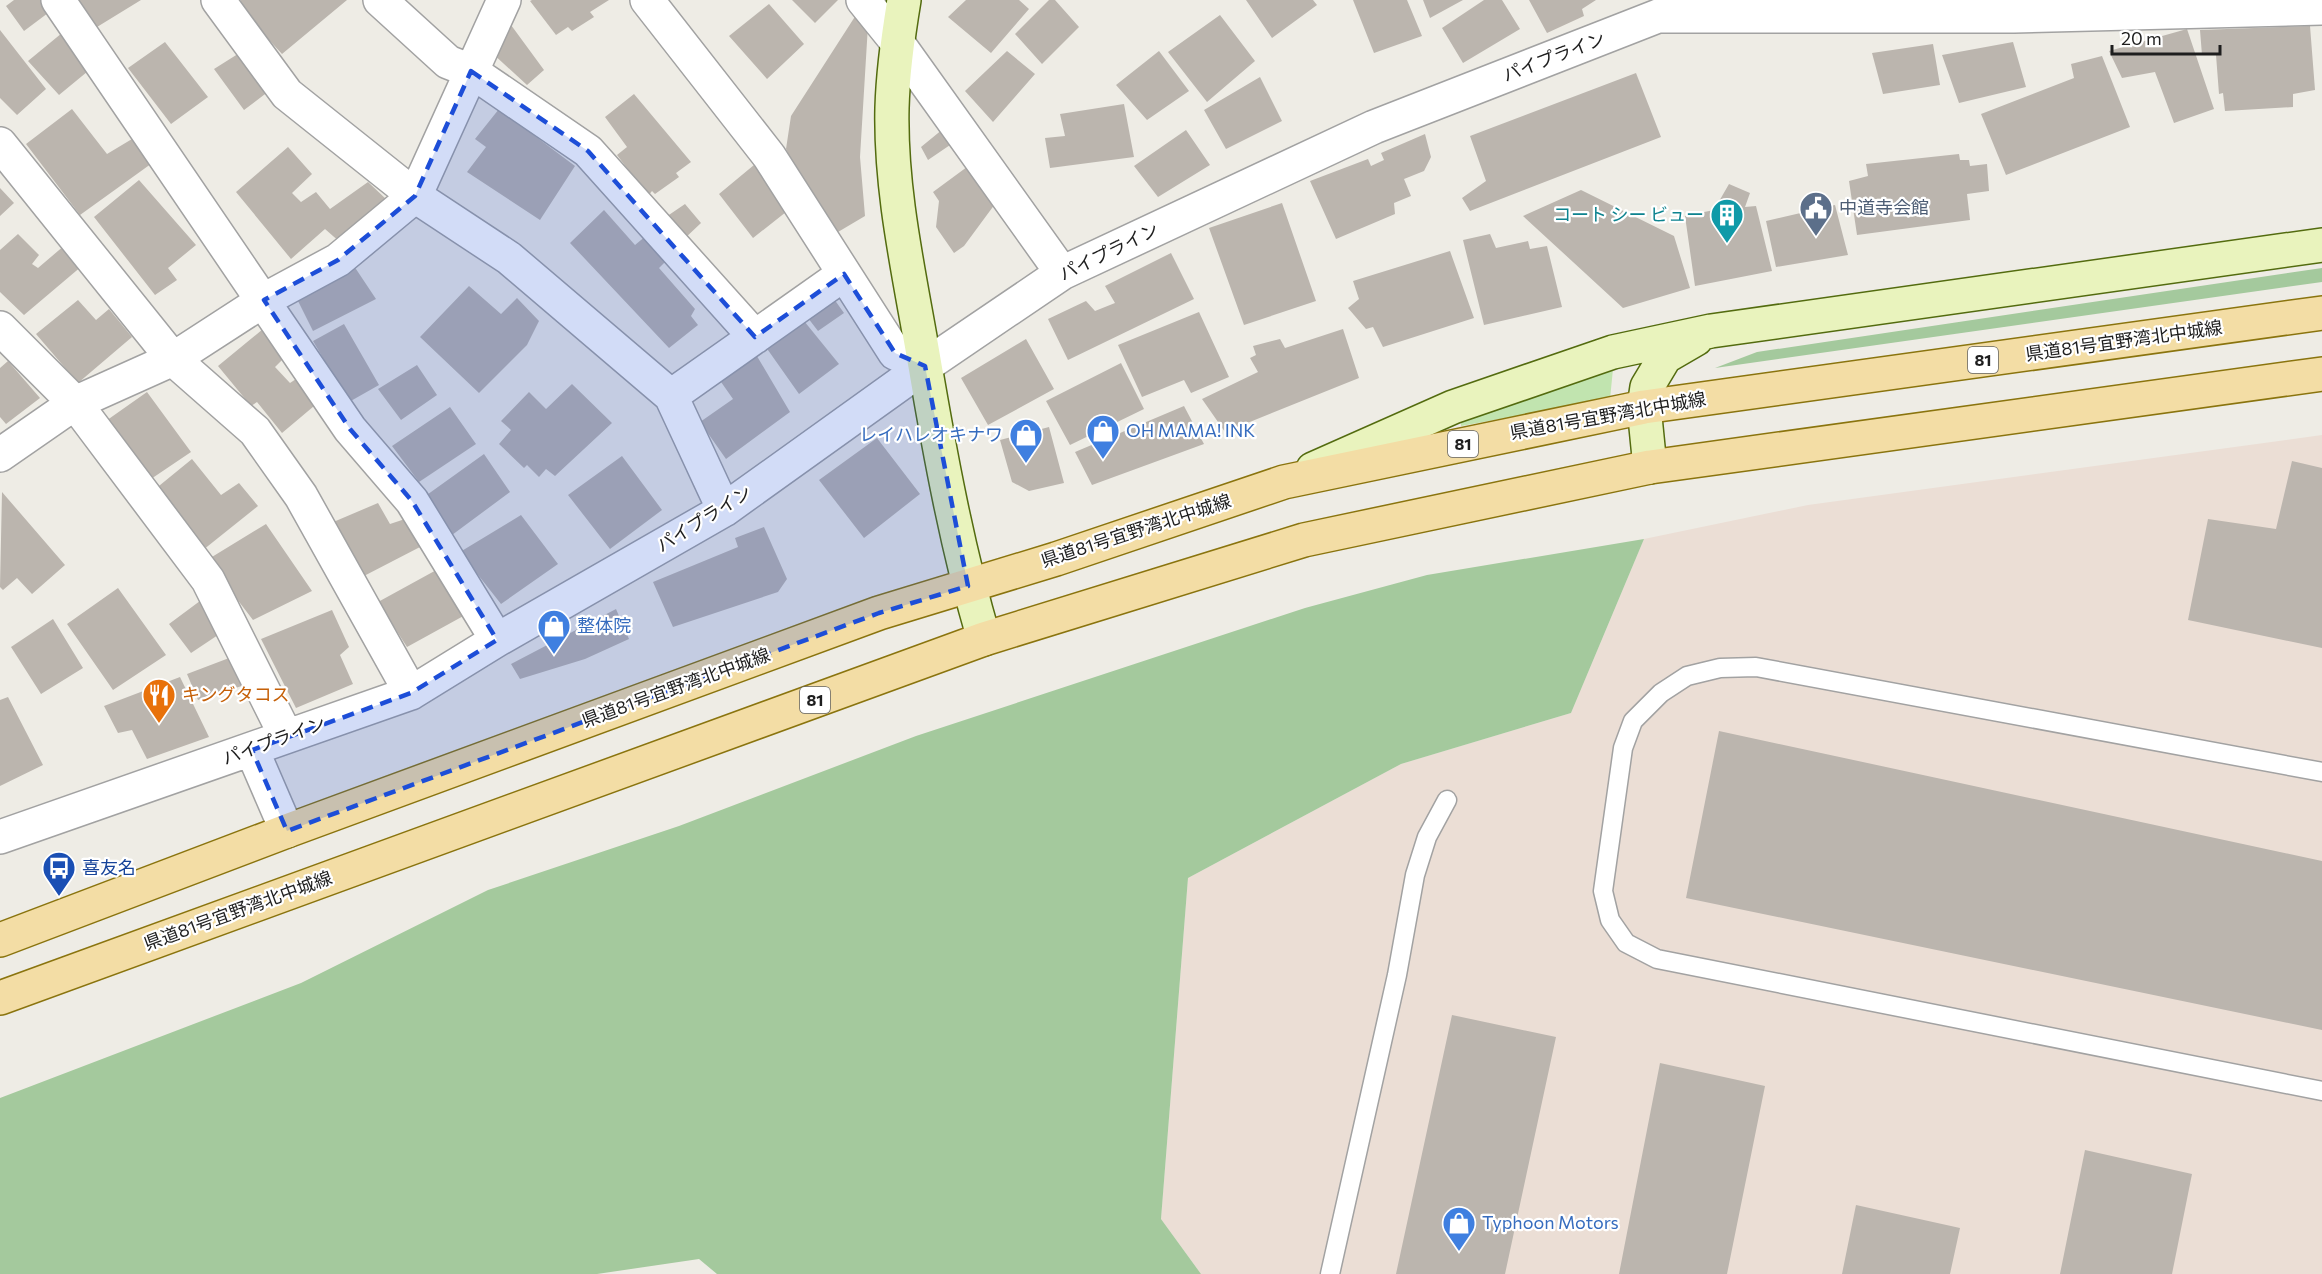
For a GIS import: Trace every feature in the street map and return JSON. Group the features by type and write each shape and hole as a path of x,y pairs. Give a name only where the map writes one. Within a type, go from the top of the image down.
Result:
{"main road":[{"name":"県道81号宜野湾北中城線","path":"0,940 287,831 879,613 1284,482 1644,407 2322,314"},
{"name":"県道81号宜野湾北中城線","path":"0,998 984,639 1304,540 1650,467 2322,374"}],"street":[{"path":"58,0 350,429 412,501 497,640"},
{"path":"218,0 286,94 415,196 509,258 671,396 724,510"},
{"path":"380,0 448,62 471,71 588,151 755,337"},
{"path":"0,456 75,403 173,359 264,300 338,260 415,196 504,0"},
{"path":"647,0 769,156 895,353 925,366"},
{"path":"863,0 897,42 1062,273"},
{"path":"904,0 897,42 892,109 894,161 925,366 953,522 968,586 984,639"},
{"name":"パイプライン","path":"1,834 252,750 411,693 497,640 724,510 925,366 1062,273 1374,127 1657,5 1809,14 2014,16 2322,8"},
{"path":"0,144 173,359 255,431 294,486 411,693"},
{"path":"1284,482 1453,407 1613,352 1711,331 2322,245"},
{"path":"671,396 844,274"},
{"path":"0,328 75,403 208,580 286,736"},
{"path":"1650,467 1644,407 1647,387 1665,357 1711,331"},
{"path":"252,750 287,831"}],"lane":[{"path":"2322,772 1756,667 1720,668 1688,676 1661,693 1633,721 1623,748 1603,891 1610,920 1626,943 1657,959 2322,1091"},
{"path":"1330,1274 1397,975 1415,875 1427,837 1448,800"}],"highlighted area":[{"path":"471,71 588,151 755,337 844,274 895,353 925,366 968,586 879,613 287,831 252,750 411,693 497,640 412,501 350,429 264,300 338,260 415,196"}],"shaded area":[{"path":"2322,435 2322,1274 1201,1274 1161,1219 1188,878 1401,764 1571,713 1644,539 1808,505"}],"green space":[{"path":"2322,268 2322,282 1715,368 1757,352"},
{"path":"1613,369 1610,399 1461,426 1461,420"},
{"path":"1644,539 1571,713 1401,764 1188,878 1161,1219 1201,1274 717,1274 699,1259 597,1274 0,1274 0,1098 301,983 488,890 679,826 916,736 1305,608 1427,575"}],"building":[{"path":"14,0 44,0 52,10 24,31 6,6"},
{"path":"75,0 141,0 97,27"},
{"path":"241,0 347,0 282,54 237,5"},
{"path":"609,0 590,12 594,17 572,31 568,27 556,35 530,1"},
{"path":"792,0 838,0 815,23"},
{"path":"966,0 1019,0 1029,9 991,53 948,17"},
{"path":"1049,0 1055,0 1079,27 1042,64 1015,34"},
{"path":"1246,0 1313,0 1317,5 1272,38"},
{"path":"1353,0 1407,0 1422,36 1374,53"},
{"path":"1423,0 1463,0 1430,18"},
{"path":"1484,0 1502,0 1520,29 1463,63 1442,28"},
{"path":"1529,0 1596,0 1582,9 1584,16 1547,33"},
{"path":"769,4 804,44 767,79 729,36"},
{"path":"856,15 868,25 860,157 865,216 838,232 795,168 786,149 791,116"},
{"path":"1220,15 1255,61 1207,102 1168,52"},
{"path":"511,25 544,70 527,85 491,52"},
{"path":"2310,26 2315,90 2293,94 2293,107 2225,111 2223,93 2219,94 2216,55 2202,55 2200,30"},
{"path":"2187,29 2214,109 2174,123 2155,72 2122,78 2109,51"},
{"path":"0,30 46,89 17,115 0,98"},
{"path":"62,33 93,67 59,95 28,61"},
{"path":"165,42 208,97 171,124 128,68"},
{"path":"2013,42 2026,87 1959,103 1942,55"},
{"path":"1933,44 1940,85 1883,94 1872,53"},
{"path":"1007,51 1035,74 993,122 965,91"},
{"path":"1159,51 1189,91 1147,120 1116,85"},
{"path":"241,52 269,91 244,110 214,69"},
{"path":"2102,56 2130,127 2006,175 1981,114 2074,78 2071,64"},
{"path":"1636,73 1661,137 1470,211 1462,198 1486,181 1470,136"},
{"path":"1260,77 1282,121 1226,149 1204,110"},
{"path":"634,94 691,162 676,173 679,177 655,194 652,191 648,196 617,155 627,147 605,117"},
{"path":"1124,104 1134,157 1050,168 1045,138 1065,136 1060,114"},
{"path":"72,109 107,154 137,136 155,161 80,215 26,144"},
{"path":"499,109 575,166 540,220 467,172 486,147 475,139"},
{"path":"943,129 953,143 928,160 921,147"},
{"path":"1186,130 1210,165 1158,197 1134,166"},
{"path":"1425,134 1431,157 1424,171 1404,179 1411,196 1394,203 1395,214 1336,239 1310,181 1368,159 1371,166 1384,160 1381,153"},
{"path":"288,147 312,174 292,193 301,202 316,192 330,209 368,182 387,200 341,243 325,229 291,259 236,192"},
{"path":"1959,154 1960,160 1969,160 1970,166 1987,164 1989,191 1967,194 1970,220 1857,235 1849,181 1868,176 1866,164"},
{"path":"971,164 995,204 964,246 954,253 936,227 939,201 933,192"},
{"path":"754,165 786,212 753,238 719,194"},
{"path":"139,180 196,245 168,268 177,280 155,295 94,217"},
{"name":"コート シー ビュー","path":"1729,184 1750,193 1745,207 1756,206 1772,271 1695,286 1685,216 1714,210"},
{"path":"0,188 14,203 0,216"},
{"path":"1581,190 1674,236 1690,288 1623,308 1523,216"},
{"path":"1282,203 1316,301 1244,325 1209,228"},
{"path":"685,204 701,223 683,240 663,219"},
{"path":"1835,205 1848,255 1776,267 1766,221"},
{"path":"604,210 635,245 647,235 668,259 659,268 695,309 691,316 698,325 669,348 570,243"},
{"path":"18,234 39,255 32,264 38,268 72,239 89,260 24,315 0,292 0,250"},
{"path":"1490,234 1496,248 1528,241 1530,249 1547,246 1562,307 1484,325 1463,240"},
{"path":"1450,251 1474,318 1383,347 1373,327 1366,329 1348,308 1359,299 1353,281"},
{"path":"1171,253 1194,299 1068,360 1048,319 1086,301 1095,311 1115,303 1105,286"},
{"path":"354,266 376,299 313,331 297,299"},
{"path":"469,286 501,314 517,298 539,321 527,345 479,393 420,337"},
{"path":"829,292 844,313 818,331 801,309"},
{"path":"78,300 96,320 109,309 132,337 78,383 36,334"},
{"path":"1199,312 1229,377 1191,393 1184,380 1142,397 1118,345"},
{"path":"800,316 839,364 799,394 763,343"},
{"path":"344,324 379,385 349,402 313,341"},
{"path":"263,329 286,356 275,367 290,383 302,375 320,401 282,433 257,402 251,406 218,366"},
{"path":"1343,329 1359,378 1225,432 1202,399 1258,372 1250,358 1256,355 1253,346 1280,339 1285,348"},
{"path":"1026,339 1054,389 988,425 961,378"},
{"path":"751,346 790,412 726,459 700,422 733,399 714,372"},
{"path":"8,361 40,398 6,424 0,417 0,368"},
{"path":"1121,363 1144,409 1070,445 1046,401"},
{"path":"417,365 437,395 401,420 378,389"},
{"path":"572,384 612,423 555,476 546,469 539,477 527,465 524,468 499,444 511,430 501,421 529,392 546,409"},
{"path":"147,392 191,452 148,481 103,423"},
{"path":"1184,406 1204,444 1092,485 1075,452"},
{"path":"450,407 476,444 419,482 392,446"},
{"path":"1049,427 1064,483 1029,491 1012,482 1000,440"},
{"path":"877,438 920,494 864,538 819,480"},
{"path":"484,454 510,492 452,535 424,497"},
{"path":"622,456 662,510 610,549 568,495"},
{"path":"192,459 221,495 239,483 258,506 203,550 154,490"},
{"path":"2292,461 2322,468 2322,648 2188,620 2208,519 2276,529"},
{"path":"2,492 65,565 32,594 17,578 3,590 0,587"},
{"path":"378,503 390,524 408,518 420,547 362,577 331,523"},
{"path":"521,515 558,564 501,604 460,552"},
{"path":"266,524 312,591 253,620 207,560"},
{"path":"764,527 787,579 778,592 673,627 653,582 738,547 735,538"},
{"path":"440,568 467,614 407,647 378,602"},
{"path":"118,588 166,655 113,690 67,624"},
{"path":"204,598 224,631 191,653 169,624"},
{"path":"616,609 629,639 585,659 520,679 511,664"},
{"path":"332,610 349,647 340,655 353,684 296,708 261,639"},
{"path":"53,619 83,668 41,694 11,647"},
{"path":"237,655 248,684 198,700 187,674"},
{"path":"180,677 209,737 147,759 132,730 118,733 104,706"},
{"path":"8,697 43,765 0,786 0,700"},
{"path":"1719,731 2322,861 2322,1030 1686,898"},
{"path":"1452,1015 1556,1037 1505,1274 1396,1274"},
{"path":"1660,1063 1765,1086 1727,1274 1619,1274"},
{"path":"2085,1150 2192,1174 2172,1274 2060,1274"},
{"path":"1856,1205 1960,1228 1950,1274 1842,1274"}],"place":[{"name":"中道寺会館","path":"1816,237"},
{"name":"コート シー ビュー","path":"1727,244"},
{"name":"OH MAMA! INK","path":"1103,460"},
{"name":"レイハレオキナワ","path":"1026,464"},
{"name":"整体院","path":"554,655"},
{"name":"キングタコス","path":"159,724"},
{"name":"喜友名","path":"59,897"},
{"name":"Typhoon Motors","path":"1459,1252"}]}
